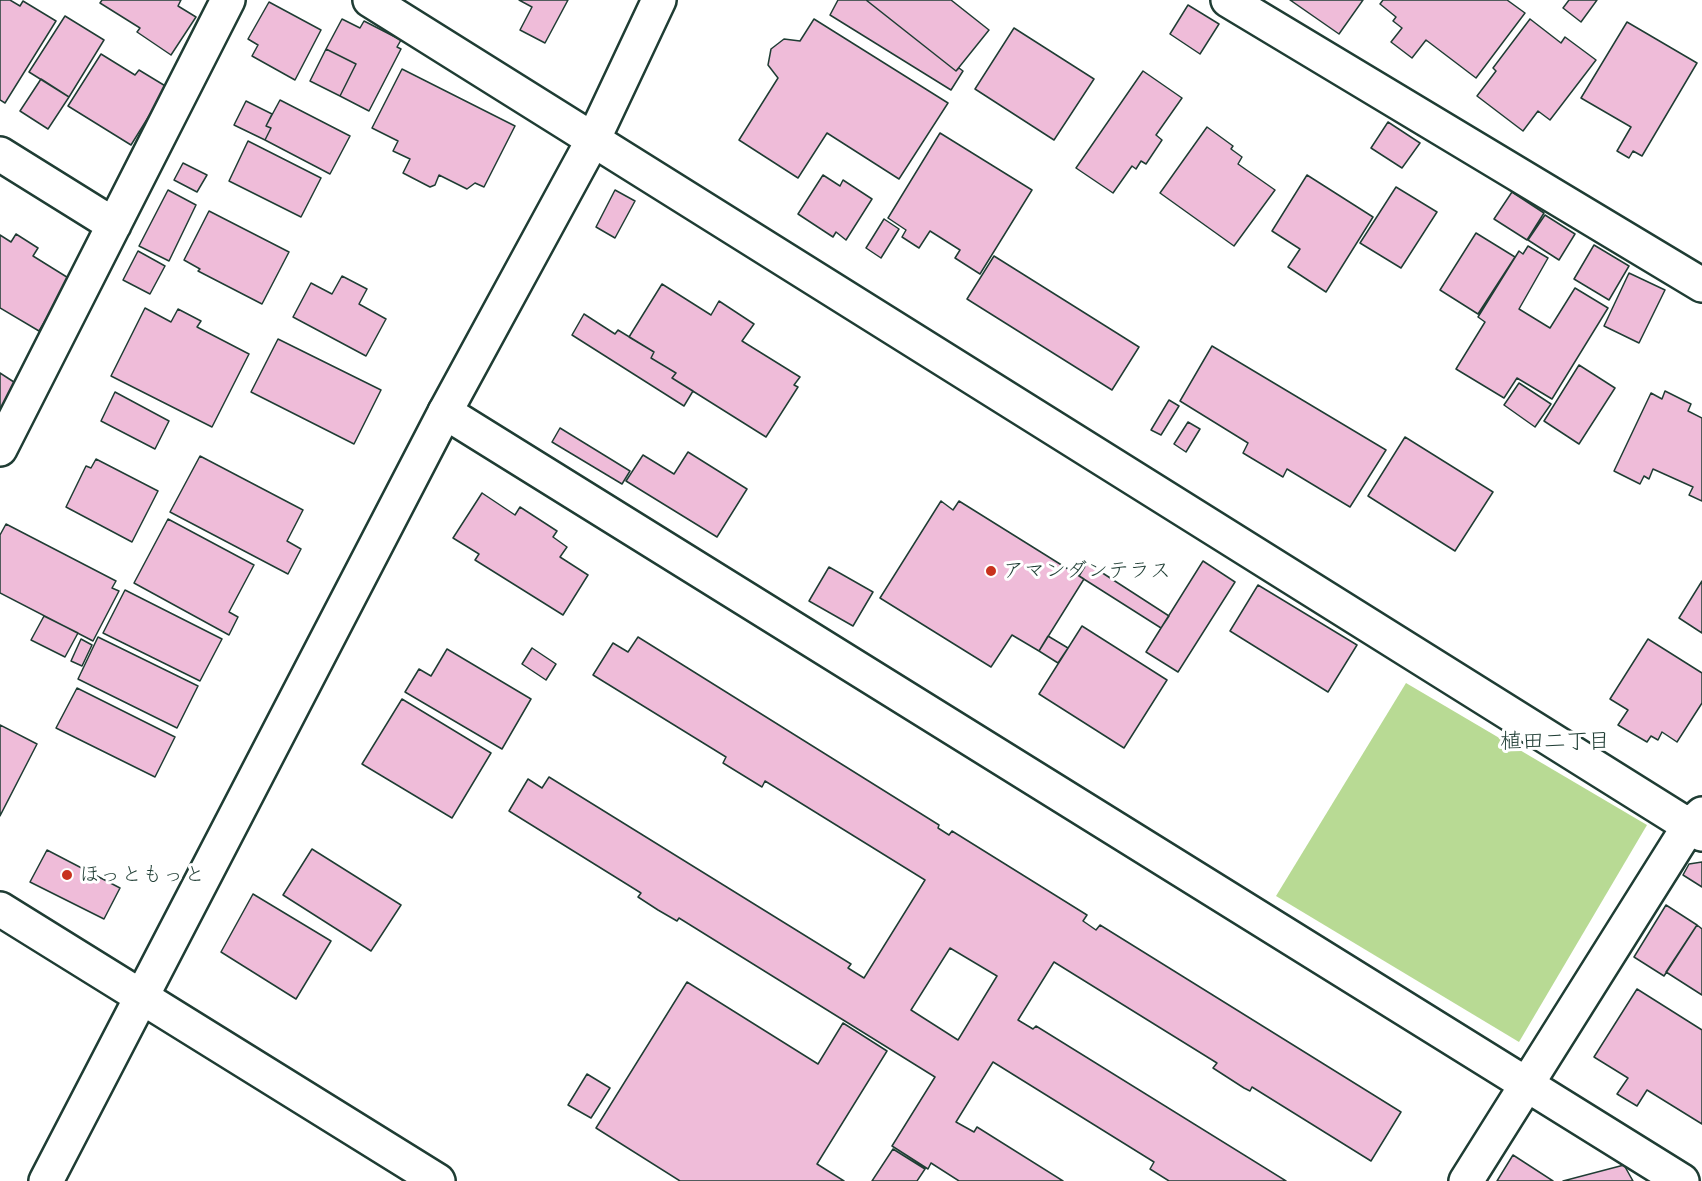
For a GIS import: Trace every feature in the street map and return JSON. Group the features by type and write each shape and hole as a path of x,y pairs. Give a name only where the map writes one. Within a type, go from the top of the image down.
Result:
{"street":[{"path":"0,449 228,0"},
{"path":"370,0 1698,825 1527,1084 1466,1181"},
{"path":"46,1181 445,412 593,140 658,0"},
{"path":"1228,0 1702,285"},
{"path":"0,154 114,225"},
{"path":"445,412 1682,1181"},
{"path":"0,909 438,1181"}],"green space":[{"path":"1406,683 1647,825 1519,1042 1276,896"}],"building":[{"path":"0,0 10,0 20,6 23,1 56,21 5,103 0,100"},
{"path":"102,0 181,0 178,6 196,17 171,55 137,32 140,28 100,3"},
{"path":"519,0 568,0 545,43 520,30 532,7"},
{"path":"838,0 866,0 956,71 959,68 963,71 951,90 830,15"},
{"path":"866,0 951,0 989,30 956,71"},
{"path":"1290,0 1363,0 1339,34"},
{"path":"1383,0 1507,0 1525,13 1476,78 1426,40 1412,58 1391,42 1402,28 1393,21 1396,17 1380,4"},
{"path":"1569,0 1597,0 1581,22 1563,8"},
{"path":"269,2 321,30 295,80 252,56 258,45 248,39"},
{"path":"1188,5 1219,24 1200,54 1170,34"},
{"path":"65,16 104,40 69,97 29,72"},
{"path":"342,19 360,28 364,21 401,40 397,47 401,49 369,111 340,96 356,64 326,49"},
{"path":"814,19 948,103 899,179 827,133 798,178 739,140 778,78 768,65 771,49 784,39 800,41"},
{"path":"1530,19 1561,43 1565,37 1596,60 1550,120 1538,111 1523,131 1477,96 1496,71 1493,68"},
{"path":"1627,22 1697,63 1642,156 1633,151 1629,158 1617,151 1631,127 1581,98"},
{"path":"1014,28 1094,79 1054,140 975,89"},
{"path":"326,49 356,64 340,96 310,81"},
{"path":"101,54 135,75 139,70 167,87 131,145 68,106"},
{"path":"402,69 515,126 484,187 475,183 467,189 439,175 435,185 430,187 403,173 410,159 393,151 398,141 372,128"},
{"path":"1143,71 1182,98 1156,135 1162,140 1146,164 1141,161 1136,169 1132,166 1113,193 1076,168"},
{"path":"41,79 69,97 48,129 20,111"},
{"path":"280,100 350,136 330,174 265,140 271,128 266,126"},
{"path":"246,101 272,114 266,126 271,128 265,140 234,125"},
{"path":"1388,122 1420,143 1402,168 1371,148"},
{"path":"1207,127 1233,146 1231,149 1242,157 1238,164 1275,190 1234,246 1160,193"},
{"path":"940,133 1032,190 980,274 955,258 960,250 930,231 919,248 902,237 906,230 888,218"},
{"path":"248,141 321,178 301,217 229,181"},
{"path":"183,163 207,175 197,192 174,180"},
{"path":"823,175 840,186 843,180 872,199 846,240 836,232 833,237 798,214"},
{"path":"1307,175 1373,217 1326,292 1288,267 1300,249 1272,231"},
{"path":"1396,187 1437,212 1401,268 1360,243"},
{"path":"168,190 196,205 169,261 139,246"},
{"path":"615,190 635,201 615,238 596,227"},
{"path":"1512,192 1544,213 1527,240 1494,219"},
{"path":"209,211 289,252 262,304 198,271 200,269 184,260"},
{"path":"1545,215 1575,234 1559,260 1528,240"},
{"path":"884,219 899,229 881,258 866,248"},
{"path":"1476,233 1515,257 1478,314 1440,290"},
{"path":"16,234 38,248 33,256 70,279 39,331 0,308 0,235 11,242"},
{"path":"1594,245 1629,266 1609,300 1574,279"},
{"path":"1528,246 1548,258 1519,309 1550,328 1575,288 1608,308 1552,399 1517,378 1504,398 1456,369 1485,322 1478,317 1519,251 1523,254"},
{"path":"138,251 165,266 150,294 123,280"},
{"path":"994,256 1139,347 1112,390 967,299"},
{"path":"1629,273 1665,290 1639,343 1604,326"},
{"path":"342,276 367,289 359,304 386,319 366,356 293,317 311,283 332,294"},
{"path":"662,284 711,315 719,301 754,324 742,341 800,377 794,385 798,387 766,437 672,378 676,373 651,358 654,352 629,337"},
{"path":"145,308 171,322 178,309 201,321 197,327 249,354 212,427 111,376"},
{"path":"584,314 615,334 618,330 654,352 651,358 676,373 672,378 693,391 684,406 572,335"},
{"path":"278,339 381,390 354,444 251,392"},
{"path":"1212,346 1386,450 1350,507 1287,469 1283,477 1243,453 1248,443 1180,401"},
{"path":"1579,365 1615,388 1579,444 1544,421"},
{"path":"0,373 17,384 0,411"},
{"path":"1519,383 1551,404 1535,427 1504,405"},
{"path":"1665,391 1691,404 1688,411 1702,418 1702,501 1689,495 1693,487 1653,469 1649,479 1644,476 1640,484 1614,471 1651,393 1662,399"},
{"path":"115,392 169,421 155,449 101,421"},
{"path":"1169,400 1179,406 1161,435 1151,430"},
{"path":"1188,422 1200,429 1186,452 1174,444"},
{"path":"560,428 630,471 622,484 552,442"},
{"path":"1405,437 1493,492 1455,551 1368,496"},
{"path":"688,452 747,489 717,537 626,481 643,455 674,474"},
{"path":"200,456 303,510 287,541 301,549 288,574 170,512"},
{"path":"96,459 158,491 132,542 66,507 86,466 91,468"},
{"path":"482,493 515,515 520,507 557,531 553,537 567,547 560,557 588,575 563,615 475,560 479,554 453,538"},
{"path":"941,501 953,510 959,501 1084,579 1039,651 1012,635 991,667 880,598"},
{"path":"168,519 254,565 229,612 238,617 229,635 134,583"},
{"path":"6,524 116,581 112,588 119,591 93,641 0,593 0,535"},
{"path":"1203,561 1235,582 1178,672 1146,652"},
{"path":"1087,563 1169,616 1161,628 1079,576"},
{"path":"829,567 873,592 853,626 809,601"},
{"path":"1702,581 1702,633 1679,618"},
{"path":"1258,585 1357,645 1328,692 1230,631"},
{"path":"125,590 222,639 200,681 103,633"},
{"path":"44,616 78,633 65,657 31,640"},
{"path":"1082,626 1167,680 1124,748 1039,694"},
{"path":"1048,636 1068,648 1058,663 1039,651"},
{"path":"98,637 198,686 177,728 78,679"},
{"path":"638,637 939,825 938,828 949,835 952,831 1087,915 1083,921 1096,930 1100,925 1401,1112 1371,1161 1252,1087 1250,1091 1244,1088 1213,1068 1217,1063 1054,962 1018,1020 1033,1029 1036,1026 1286,1181 1169,1181 1150,1169 1154,1162 993,1062 956,1122 974,1132 977,1127 1063,1181 959,1181 931,1163 928,1169 892,1146 935,1077 679,918 677,921 658,910 638,897 641,893 509,811 528,779 542,788 549,777 851,964 848,968 864,978 925,880 765,781 762,787 723,763 726,757 593,675 613,643 628,652","holes":["950,948 997,976 958,1040 911,1010"]},
{"path":"81,639 92,645 82,666 71,661"},
{"path":"1648,639 1702,673 1702,703 1677,742 1662,732 1658,740 1651,736 1647,742 1618,725 1628,710 1610,699"},
{"path":"532,648 556,664 546,680 522,664"},
{"path":"447,649 531,699 502,749 405,692 419,669 431,676"},
{"path":"77,688 175,737 155,777 56,728"},
{"path":"402,699 491,753 452,818 362,764"},
{"path":"0,725 37,744 0,816"},
{"path":"312,849 401,905 371,951 283,895"},
{"path":"47,850 120,888 104,919 30,882"},
{"path":"1702,862 1702,887 1683,875 1689,864"},
{"path":"253,894 331,941 296,999 221,952"},
{"path":"1666,905 1697,925 1664,976 1634,957"},
{"path":"1697,925 1702,929 1702,995 1666,972"},
{"path":"687,982 818,1064 843,1023 887,1051 817,1164 844,1181 680,1181 596,1128"},
{"path":"1637,989 1702,1030 1702,1124 1647,1090 1637,1106 1617,1094 1628,1078 1594,1057"},
{"path":"587,1074 610,1088 591,1118 568,1105"},
{"path":"893,1149 925,1169 917,1181 872,1181"},
{"path":"1513,1155 1553,1181 1497,1181"},
{"path":"1624,1165 1633,1181 1563,1181"}],"place":[{"name":"アマンダンテラス","path":"991,571"},
{"name":"ほっともっと","path":"67,875"}],"district":[{"name":"植田二丁目","path":"1555,742"}]}
